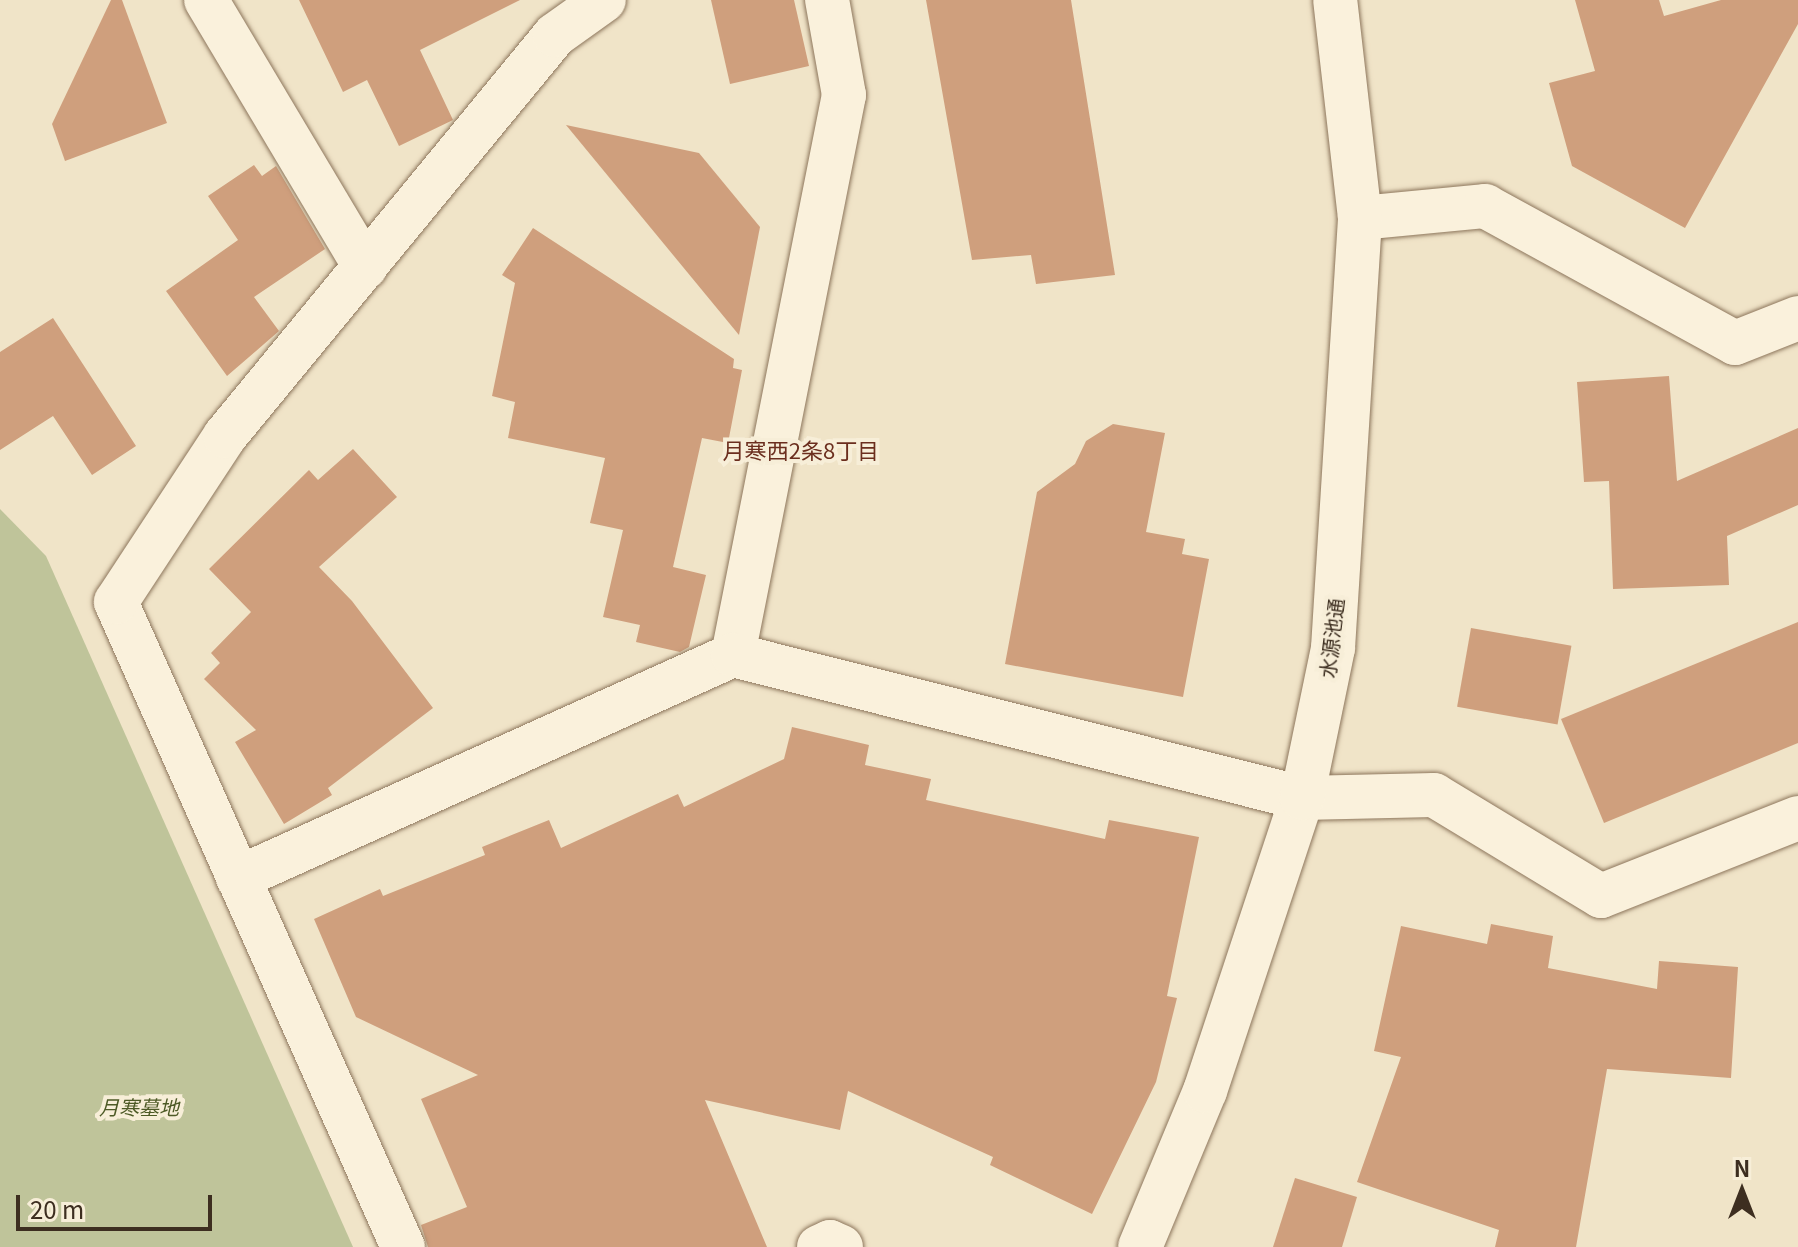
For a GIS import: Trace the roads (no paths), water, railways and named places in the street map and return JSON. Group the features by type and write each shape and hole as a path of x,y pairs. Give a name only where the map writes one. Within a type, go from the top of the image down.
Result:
{"street":[{"path":"206,0 365,267"},
{"path":"403,1247 116,602 225,436 555,35 604,0"},
{"path":"733,655 844,95 827,0"},
{"name":"水源池通","path":"1140,1247 1205,1091 1302,798 1333,648 1360,218 1335,0"},
{"path":"1360,218 1485,206 1735,343 1798,318"},
{"path":"238,878 733,655 1302,798 1434,795 1601,896 1798,818"},
{"path":"819,1247 830,1242 841,1247"}],"district":[{"name":"月寒西2条8丁目","path":"801,450"}],"park label":[{"name":"月寒墓地","path":"139,1106"}]}
